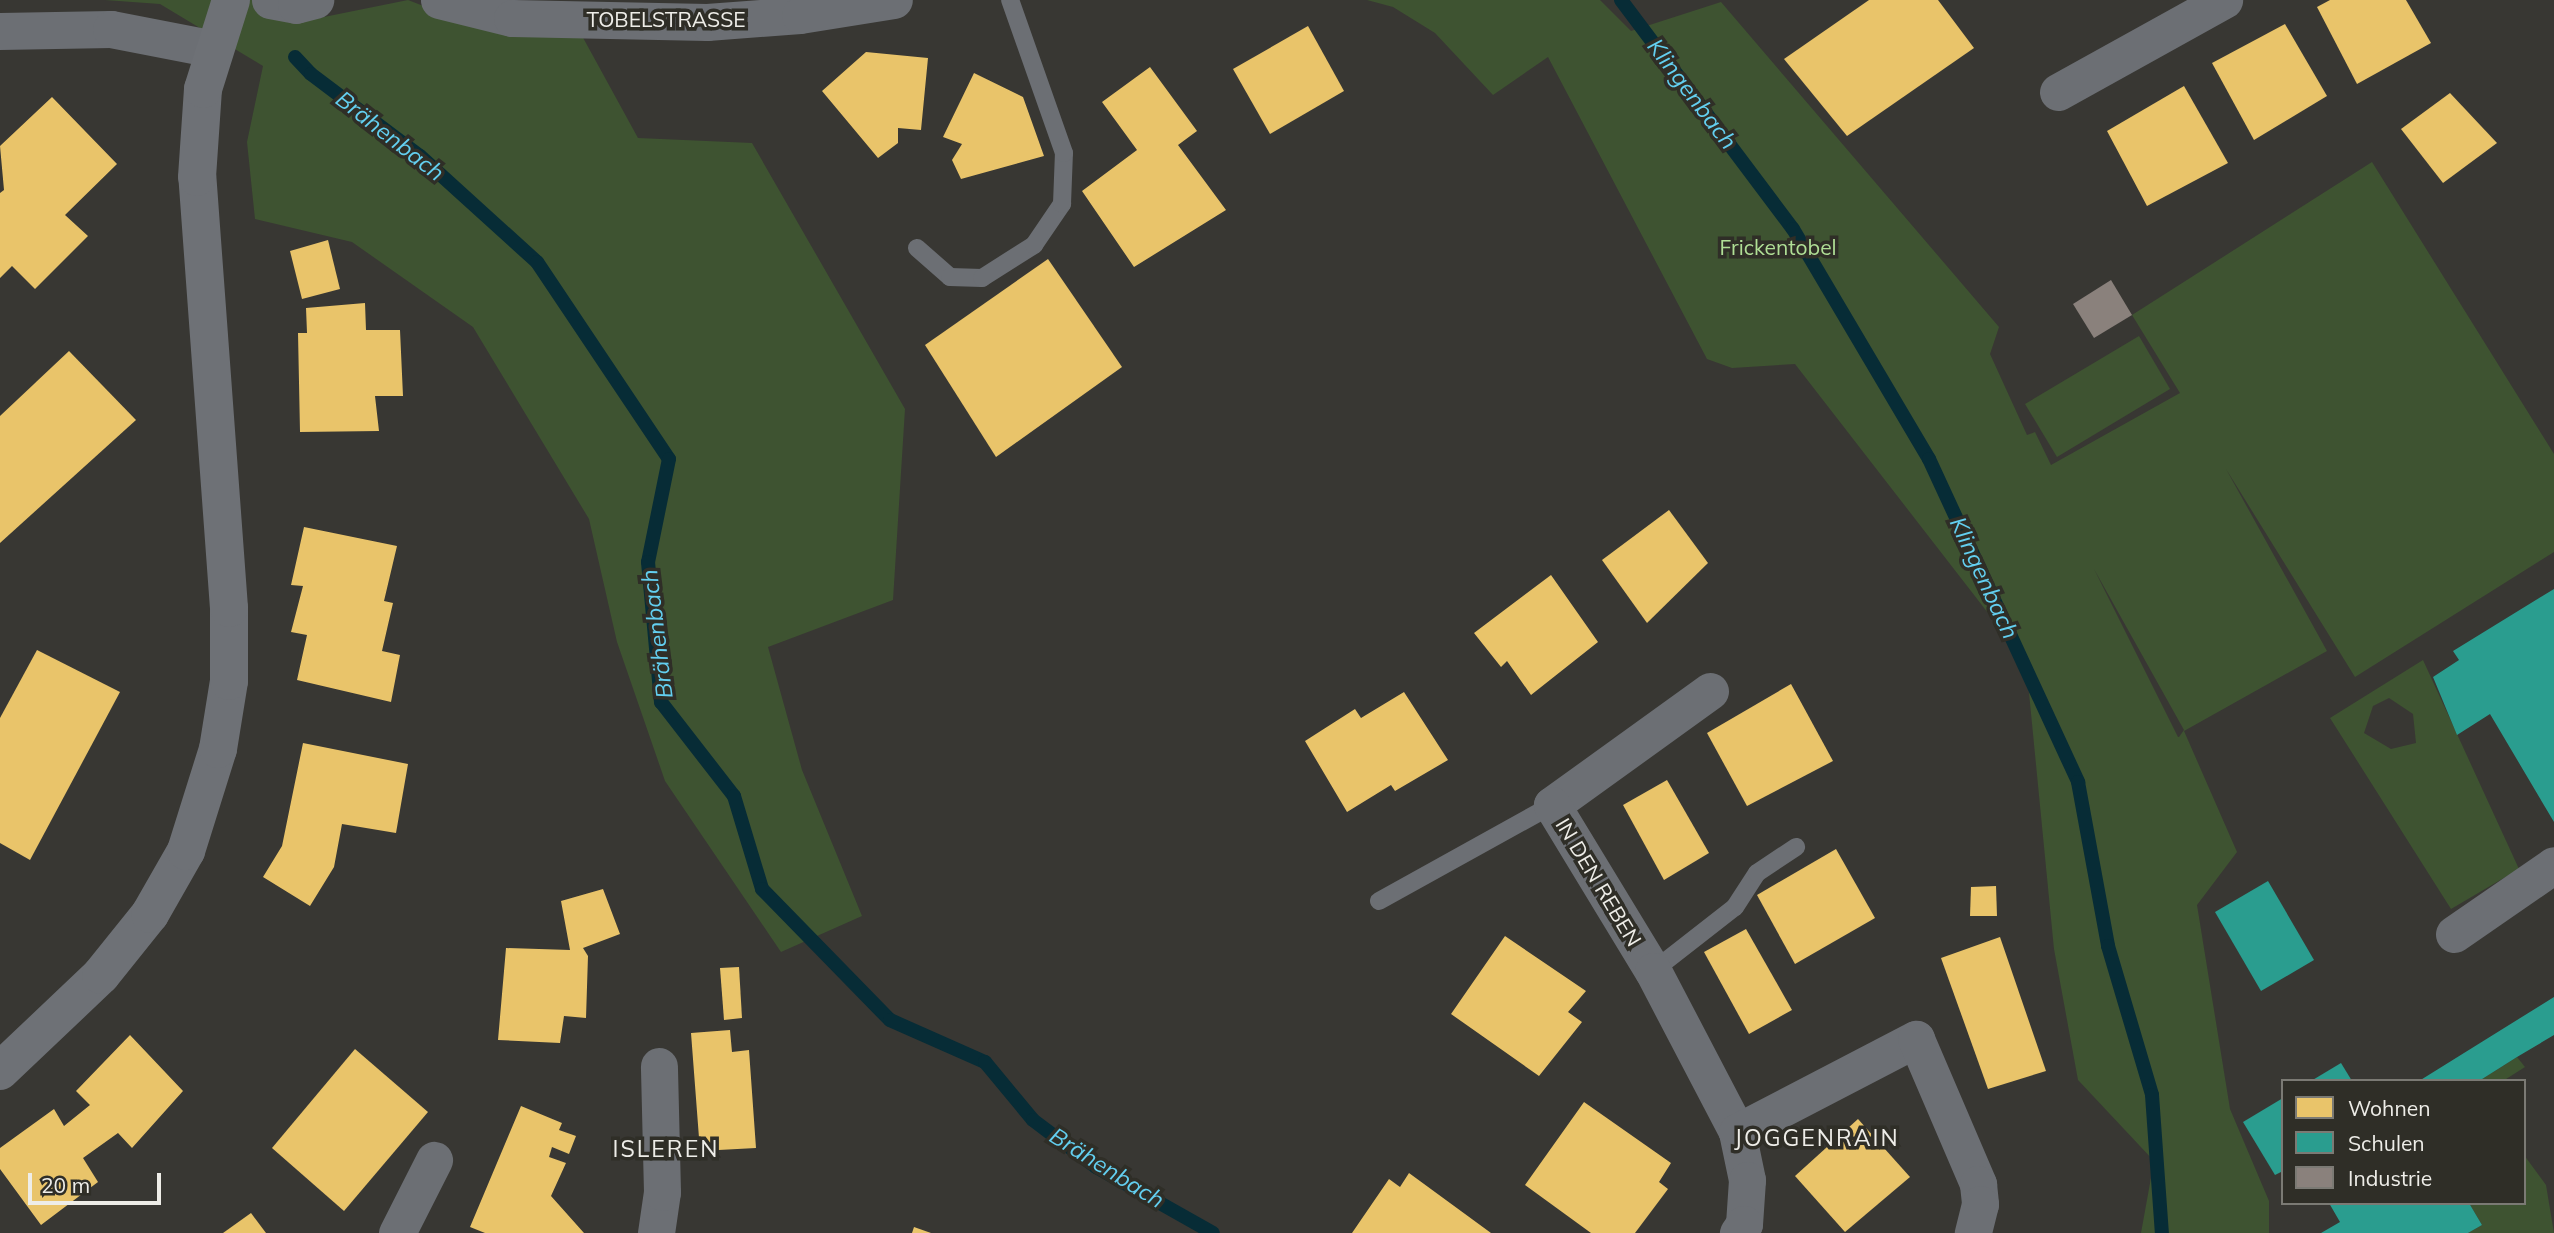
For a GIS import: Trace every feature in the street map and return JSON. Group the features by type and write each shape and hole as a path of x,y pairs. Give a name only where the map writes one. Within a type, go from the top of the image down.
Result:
{"street":[{"path":"0,1071 101,975 150,914 186,851 218,749 229,681 229,608 197,177 203,89 230,0"},
{"path":"270,0 296,5 315,0"},
{"name":"TOBELSTRASSE","path":"439,0 512,18 707,22 874,2"},
{"path":"2058,92 2224,0"},
{"path":"0,31 111,29 214,49"},
{"name":"IN DEN REBEN","path":"1710,691 1552,805 1653,971 1737,1132 1747,1180 1744,1224 1738,1233"},
{"path":"2454,934 2554,866"},
{"path":"1737,1132 1916,1039 1978,1184 1980,1204 1973,1233"},
{"path":"656,1233 662,1192 659,1066"},
{"path":"397,1233 434,1160"}],"lane":[{"path":"917,248 950,277 982,278 1034,245 1062,204 1064,153 1010,0"},
{"path":"1379,901 1552,805"},
{"path":"1653,971 1735,907 1757,873 1796,847"}],"green space":[{"path":"105,0 288,0 314,19 408,0 488,31 581,34 638,138 752,143 905,409 893,600 768,647 802,770 862,916 781,952 665,781 617,642 589,519 473,327 352,242 255,219 247,142 263,66 160,4"},
{"name":"Frickentobel","path":"1367,0 1600,0 1631,31 1721,2 1999,327 1990,354 2027,435 2035,432 2051,465 2180,393 2132,315 2372,162 2554,454 2554,552 2355,677 2226,469 2327,651 2184,731 2237,852 2197,905 2230,1109 2269,1201 2269,1233 2141,1233 2154,1161 2078,1080 2054,949 2026,662 1795,364 1732,368 1707,359 1548,57 1493,95 1435,33 1393,7","holes":["2094,569 2184,730 2178,737"]},
{"path":"2139,336 2170,389 2057,457 2025,404"},
{"path":"2423,660 2519,869 2451,909 2330,718","holes":["2389,698 2413,714 2416,743 2391,749 2364,733 2373,706"]},
{"path":"2517,1057 2525,1067 2506,1079 2482,1079"},
{"path":"2526,1158 2546,1185 2554,1233 2468,1233 2482,1225 2470,1205 2526,1205"}],"building: Wohnen":[{"path":"1869,0 1938,0 1974,48 1847,136 1784,59"},
{"path":"2330,0 2406,0 2431,43 2357,84 2317,7"},
{"path":"2285,24 2327,96 2254,140 2212,63"},
{"path":"1308,26 1344,91 1270,134 1233,69"},
{"path":"866,52 928,58 921,130 898,128 898,143 878,158 822,91"},
{"path":"1150,67 1197,131 1178,145 1226,210 1134,267 1082,191 1137,150 1102,102"},
{"path":"974,73 1023,97 1044,156 961,179 952,160 962,144 943,137"},
{"path":"2184,86 2228,163 2147,206 2107,131"},
{"path":"2450,93 2497,143 2443,183 2401,129"},
{"path":"52,97 117,164 65,215 88,236 35,289 12,266 0,278 0,193 4,190 0,146"},
{"path":"328,240 340,289 302,299 290,251"},
{"path":"1048,259 1122,367 996,457 925,345"},
{"path":"365,303 366,330 400,330 403,396 375,396 379,431 300,432 298,333 307,333 306,308"},
{"path":"69,351 136,420 0,543 0,416"},
{"path":"1669,510 1708,563 1647,623 1602,560"},
{"path":"304,527 397,546 384,601 393,603 382,651 400,655 391,702 297,680 307,635 291,632 303,586 291,585"},
{"path":"1551,575 1598,642 1531,695 1507,661 1501,667 1474,633"},
{"path":"37,650 120,692 30,860 0,843 0,718"},
{"path":"1791,684 1833,761 1747,806 1707,733"},
{"path":"1404,692 1448,760 1395,791 1391,785 1347,812 1305,741 1355,709 1361,718"},
{"path":"303,743 408,764 396,833 342,824 334,867 310,906 263,877 282,846"},
{"path":"1667,780 1709,853 1664,880 1623,805"},
{"path":"1836,849 1875,918 1795,964 1757,895"},
{"path":"1996,886 1997,916 1970,916 1971,887"},
{"path":"603,889 620,934 583,948 588,956 586,1018 564,1016 560,1043 498,1040 506,948 570,950 561,901"},
{"path":"1746,929 1792,1010 1749,1034 1704,952"},
{"path":"1505,936 1586,991 1568,1012 1582,1022 1539,1076 1451,1014"},
{"path":"2000,937 2046,1071 1988,1089 1941,958"},
{"path":"739,967 742,1018 724,1020 720,968"},
{"path":"730,1030 732,1052 749,1050 756,1148 700,1151 691,1033"},
{"path":"130,1035 183,1091 132,1148 118,1133 83,1158 98,1182 41,1225 0,1169 0,1148 54,1109 64,1126 90,1105 76,1091"},
{"path":"355,1049 428,1112 344,1211 272,1148"},
{"path":"1584,1102 1671,1163 1659,1182 1668,1189 1635,1233 1591,1233 1525,1185"},
{"path":"521,1106 562,1123 559,1130 576,1136 569,1154 552,1147 549,1157 566,1163 551,1196 584,1233 485,1233 470,1227"},
{"path":"1858,1119 1910,1177 1845,1232 1795,1176"},
{"path":"1409,1173 1491,1233 1352,1233 1389,1179 1400,1187"},
{"path":"251,1213 266,1233 223,1233"},
{"path":"914,1227 931,1233 912,1233"}],"building: Schulen":[{"path":"2554,589 2554,822 2490,714 2457,735 2433,677 2459,660 2453,651"},
{"path":"2268,881 2314,960 2261,991 2215,912"},
{"path":"2554,997 2554,1035 2482,1079 2422,1079"},
{"path":"2341,1063 2351,1079 2314,1079"},
{"path":"2281,1099 2281,1172 2275,1175 2243,1122"},
{"path":"2330,1205 2470,1205 2482,1225 2468,1233 2321,1233 2340,1222"}],"building: Industrie":[{"path":"2111,280 2132,315 2094,338 2073,304"}],"waterway":[{"name":"Klingenbach","path":"1621,0 1793,229 1929,459 2078,782 2108,946 2152,1095 2162,1233"},
{"name":"Brähenbach","path":"295,57 311,74 420,156 537,262 669,459 648,562 661,702 734,796 762,889 890,1020 985,1062 1033,1120 1096,1167 1213,1233"}],"district":[{"name":"JOGGENRAIN","path":"1817,1138"},
{"name":"ISLEREN","path":"666,1149"}]}
